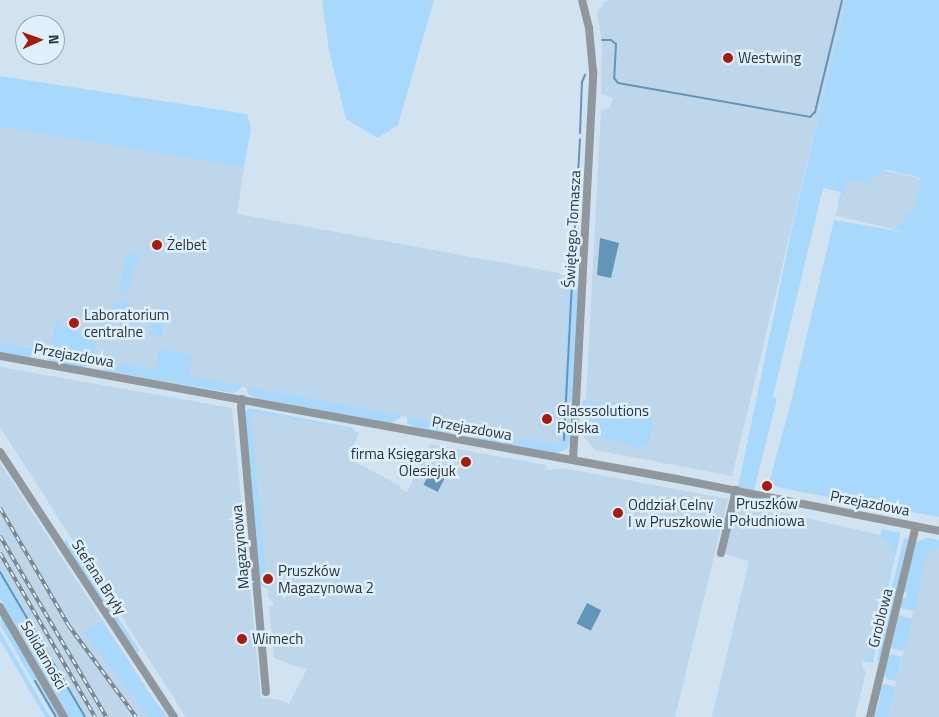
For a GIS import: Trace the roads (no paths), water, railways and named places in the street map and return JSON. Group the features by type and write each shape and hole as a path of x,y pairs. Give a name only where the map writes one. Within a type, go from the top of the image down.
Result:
{"street":[{"name":"Świętego Tomasza","path":"573,460 593,72 589,28 582,0"},
{"name":"Przejazdowa","path":"0,356 736,490 939,531"},
{"name":"Magazynowa","path":"242,399 266,692"},
{"name":"Stefana Bryły","path":"0,452 174,717"},
{"path":"721,553 736,490"},
{"name":"Groblowa","path":"870,717 916,526"},
{"name":"Solidarności","path":"0,607 64,717"}],"waterway":[{"path":"602,40 611,40 616,44 614,78 618,83 810,117 815,112 842,0"},
{"path":"580,133 582,82 585,75"},
{"path":"572,278 580,139"},
{"path":"564,440 572,283"},
{"path":"0,572 85,717"},
{"path":"35,681 56,717"}],"railway":[{"path":"0,508 69,626 136,717"},
{"path":"0,536 106,717"},
{"path":"0,553 95,717"}],"place":[{"name":"Westwing","path":"728,58"},
{"name":"Żelbet","path":"157,245"},
{"name":"Laboratorium centralne","path":"74,323"},
{"name":"Glasssolutions Polska","path":"547,419"},
{"name":"firma Księgarska Olesiejuk","path":"466,462"},
{"name":"Pruszków Południowa","path":"767,486"},
{"name":"Oddział Celny I w Pruszkowie","path":"618,513"},
{"name":"Pruszków Magazynowa 2","path":"268,579"},
{"name":"Wimech","path":"242,639"}]}
